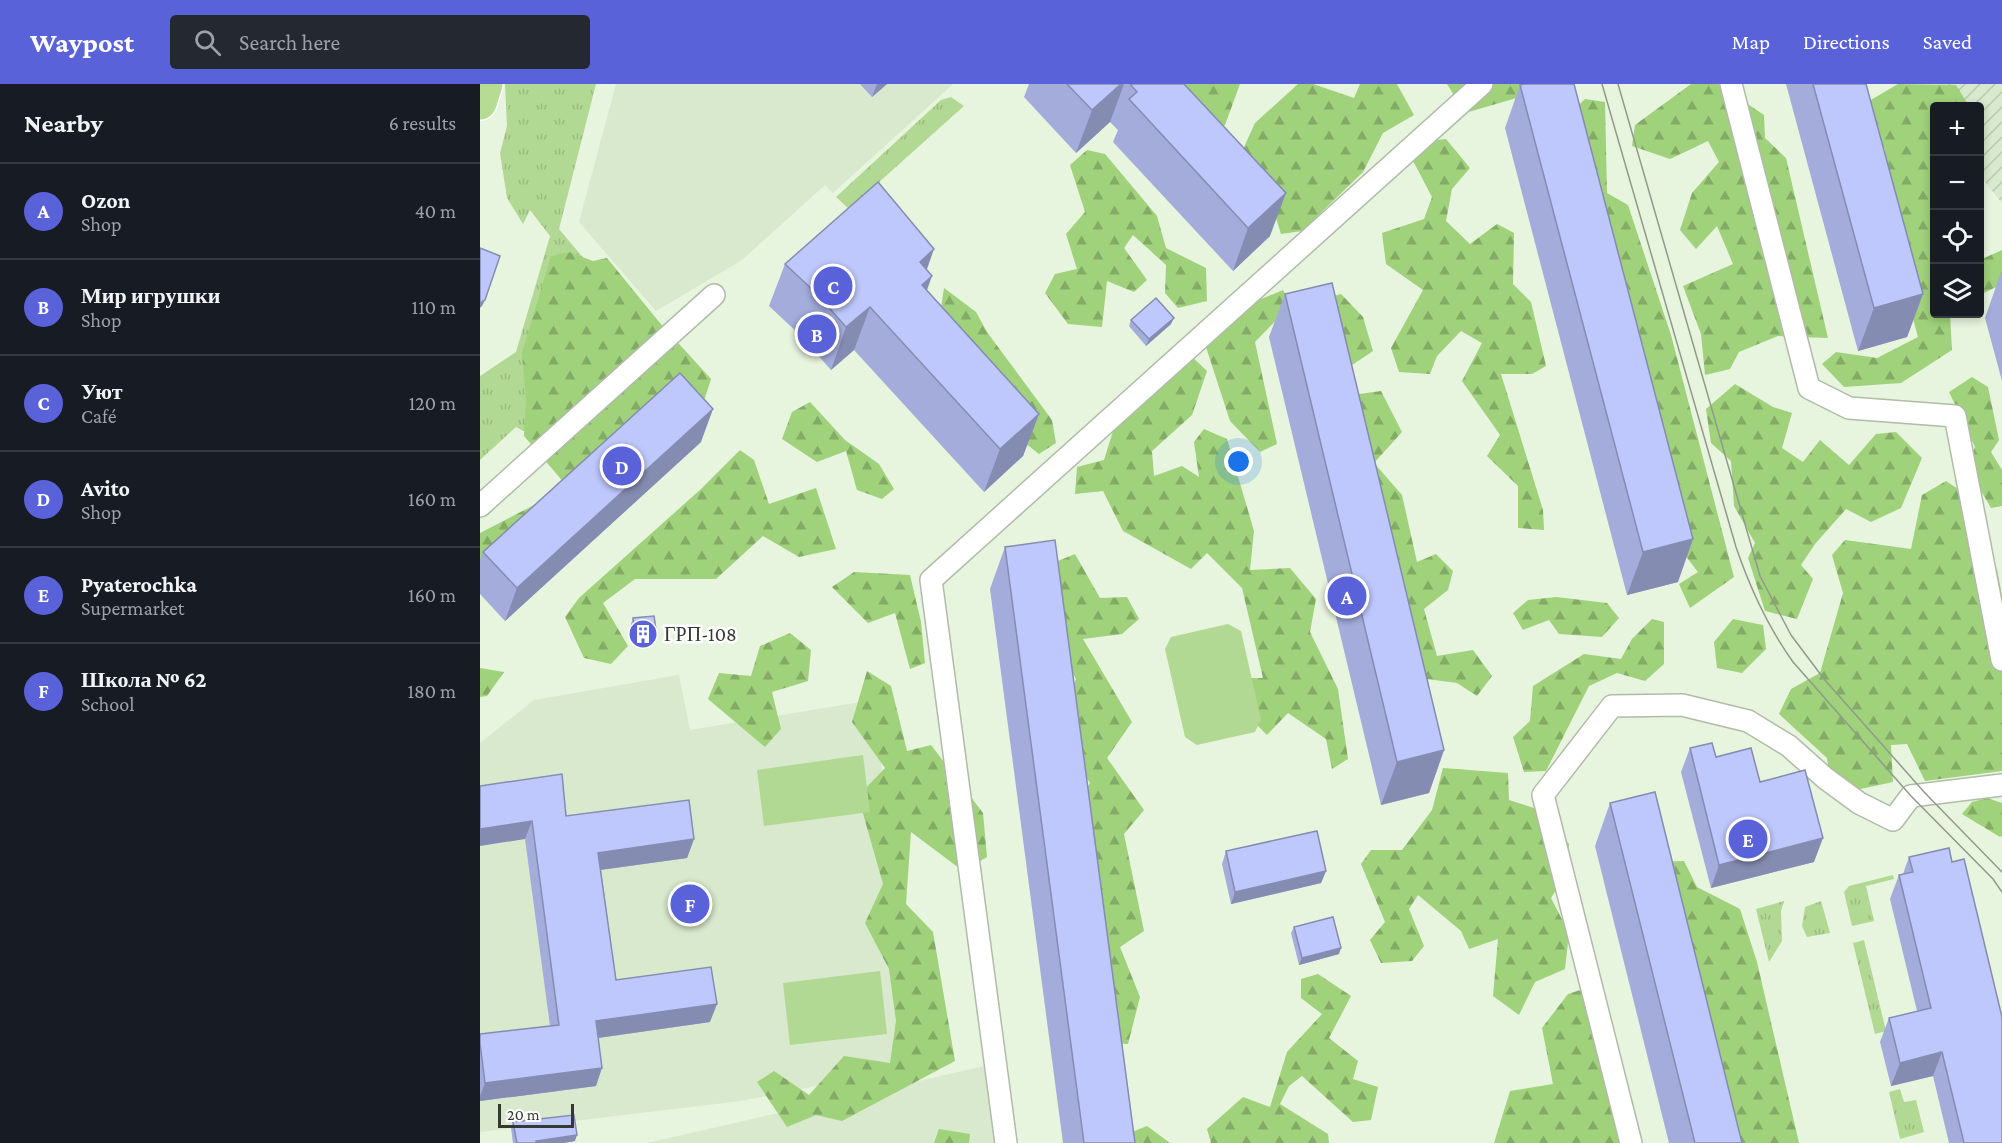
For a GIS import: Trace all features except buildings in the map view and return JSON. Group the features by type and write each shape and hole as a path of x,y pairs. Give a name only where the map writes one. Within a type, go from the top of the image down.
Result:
{"main road":[{"path":"480,103 486,84"}],"street":[{"path":"1006,1143 931,580 1482,84"},
{"path":"1731,84 1809,388 1849,408 1955,416 2002,660"},
{"path":"480,506 714,295"},
{"path":"1631,1143 1543,795 1612,706 1682,705 1748,721 1789,746 1825,778 1859,803 1893,820 1911,796 2002,785"}],"shaded area":[{"path":"616,84 953,84 833,193 825,185 742,260 656,311 579,222"},
{"path":"1937,84 2002,84 2002,203 1984,181 1984,102 1944,102"},
{"path":"679,675 690,730 873,700 921,1065 741,1101 480,1132 480,743 534,700"},
{"path":"989,1065 1001,1143 647,1143"}],"green space":[{"path":"505,84 596,84 559,229 650,337 538,439 516,427 480,460 480,376 516,352 550,236 530,210 523,224 507,198 500,153 507,126"},
{"path":"1164,84 1240,84 1225,125 1194,138"},
{"path":"1298,84 1313,84 1354,98 1360,84 1397,84 1414,115 1383,133 1363,172 1302,231 1281,234 1275,215 1234,169 1255,123"},
{"path":"1447,84 1534,84 1530,94 1465,113"},
{"path":"1691,84 1718,84 1764,115 1765,138 1786,158 1828,338 1778,336 1739,352 1730,369 1705,375 1701,334 1683,286 1733,264 1717,226 1696,249 1680,230 1692,193 1719,162 1708,141 1670,159 1632,146 1635,125"},
{"path":"1898,84 1956,85 1967,102 1930,102 1930,318 1950,318 1952,350 1901,383 1844,387 1822,364 1836,352 1877,358 1918,337 1878,190 1885,150 1864,104"},
{"path":"951,97 964,106 849,209 836,197 941,100"},
{"path":"1585,99 1605,102 1607,193 1628,205 1671,335 1734,577 1690,608 1679,584 1698,572 1681,550 1566,117"},
{"path":"1446,139 1470,168 1452,189 1446,221 1470,244 1497,224 1514,233 1513,284 1531,302 1546,366 1532,374 1501,374 1543,510 1544,530 1518,528 1518,486 1487,456 1500,435 1462,381 1482,343 1461,331 1437,356 1430,374 1399,372 1391,348 1423,290 1386,264 1382,233 1424,219 1432,197 1411,157 1424,141"},
{"path":"1087,150 1105,154 1157,216 1166,248 1206,268 1207,301 1178,308 1165,293 1166,265 1133,235 1124,248 1147,280 1134,292 1107,281 1102,327 1068,324 1045,293 1055,274 1077,269 1066,234 1085,212 1070,165"},
{"path":"2002,250 2002,284 1984,293 1984,264 1984,258"},
{"path":"569,252 593,261 607,258 660,323 711,379 703,404 566,485 524,436 526,400 522,353 551,256"},
{"path":"944,288 976,312 987,332 1052,420 1056,443 1039,454 1011,432 940,314"},
{"path":"1283,290 1291,305 1255,342 1277,444 1260,452 1230,421 1205,344 1213,311 1242,307"},
{"path":"1341,294 1363,317 1373,351 1349,367 1333,296"},
{"path":"1190,355 1207,371 1192,415 1152,451 1154,476 1182,466 1199,477 1194,442 1204,429 1227,439 1254,531 1250,570 1290,568 1316,599 1310,632 1338,689 1348,759 1332,769 1326,739 1288,713 1267,735 1229,697 1235,678 1263,678 1242,588 1207,553 1191,569 1123,531 1103,491 1075,494 1077,467 1104,460 1114,428 1151,397 1158,378"},
{"path":"1972,377 1988,387 1999,440 1991,452 2002,470 2002,506 1991,508 1967,467 1975,447 1949,392"},
{"path":"1735,384 1773,407 1792,413 1782,448 1803,462 1820,440 1849,465 1876,434 1896,432 1922,458 1901,508 1871,522 1846,509 1815,544 1801,565 1813,579 1797,619 1765,611 1748,558 1755,543 1734,506 1731,461 1711,443 1706,409"},
{"path":"1381,391 1402,432 1374,463 1402,495 1417,562 1436,554 1453,571 1448,590 1424,609 1437,656 1473,650 1492,676 1477,696 1457,683 1427,679 1352,395"},
{"path":"810,402 845,440 879,464 894,489 882,499 857,490 846,451 817,462 782,439 792,412"},
{"path":"740,450 754,460 769,504 816,488 836,549 799,557 763,536 716,579 635,579 603,603 628,646 611,664 584,658 565,617 579,598 701,489"},
{"path":"1946,481 1970,497 1969,544 1997,569 2002,597 2002,771 1925,781 1907,744 1891,745 1893,782 1851,791 1831,786 1827,758 1779,714 1791,689 1820,673 1843,593 1832,555 1845,540 1911,549 1922,495"},
{"path":"565,489 480,572 480,533"},
{"path":"1075,554 1100,598 1127,597 1139,619 1122,634 1083,639 1132,722 1107,758 1144,810 1124,834 1144,931 1120,947 1140,997 1128,1044 1107,1043 1075,808 1090,783 1070,753 1067,704 1076,679 1057,647 1058,561"},
{"path":"854,572 910,575 921,622 925,663 910,669 895,613 868,623 832,587"},
{"path":"1556,597 1607,603 1619,618 1602,637 1559,634 1549,620 1523,630 1513,613 1528,600"},
{"path":"1652,619 1664,622 1664,664 1645,681 1617,673 1589,686 1546,771 1524,772 1513,737 1530,721 1533,686 1584,654 1621,659 1632,639"},
{"path":"1733,619 1763,625 1766,649 1742,673 1717,668 1714,642"},
{"path":"1228,624 1241,631 1261,719 1255,732 1197,745 1185,737 1165,649 1171,637"},
{"path":"790,633 811,650 808,681 772,692 781,729 765,747 708,699 719,673 751,676 760,646"},
{"path":"480,668 504,672 487,696 480,697"},
{"path":"867,671 891,686 907,751 931,745 983,813 987,857 963,871 911,832 906,904 933,932 955,1061 842,1121 816,1115 787,1127 757,1082 774,1071 809,1095 844,1056 890,1063 896,1021 889,969 865,923 883,884 858,796 885,768 852,722"},
{"path":"863,755 870,812 764,826 757,770"},
{"path":"1443,768 1508,773 1509,800 1546,812 1569,844 1567,873 1551,898 1569,933 1565,969 1535,982 1519,1015 1493,996 1498,939 1469,949 1461,931 1418,895 1409,909 1424,946 1412,961 1381,963 1370,940 1385,922 1361,864 1371,850 1402,850 1432,810"},
{"path":"1987,798 2002,803 2002,836 2000,837 1962,814 1972,802"},
{"path":"1684,861 1697,887 1740,909 1757,962 1799,1143 1727,1143 1657,862"},
{"path":"1893,875 1894,879 1866,886 1874,921 1852,926 1844,892 1849,886"},
{"path":"1784,901 1781,911 1782,941 1769,962 1756,909"},
{"path":"1821,901 1830,933 1807,937 1802,926 1805,907"},
{"path":"1864,940 1886,1031 1875,1034 1853,943"},
{"path":"880,971 887,1034 790,1045 783,983"},
{"path":"1318,974 1351,996 1329,1038 1358,1061 1353,1079 1378,1087 1371,1120 1353,1122 1302,1076 1289,1086 1280,1104 1328,1134 1329,1143 1211,1143 1207,1129 1243,1097 1270,1107 1287,1052 1322,1014 1301,998 1301,979"},
{"path":"1602,983 1640,1143 1494,1143 1510,1091 1553,1084 1542,1028 1568,994"},
{"path":"1900,1089 1904,1102 1916,1100 1924,1132 1900,1139 1889,1092"},
{"path":"1147,1126 1170,1143 1123,1143 1122,1136"},
{"path":"939,1129 970,1134 969,1143 934,1143"}],"tram line":[{"path":"1602,84 1736,547 1760,607 1793,662 1911,796 1993,879 2002,892"},
{"path":"1618,84 1760,576 1791,635 1824,679 1925,793 2002,872"}],"place":[{"name":"Уют","path":"833,286"},
{"name":"Мир игрушки","path":"817,334"},
{"name":"Avito","path":"622,466"},
{"name":"Ozon","path":"1347,596"},
{"name":"ГРП-108","path":"643,634"},
{"name":"Pyaterochka","path":"1748,839"},
{"name":"Школа № 62","path":"690,904"}]}
